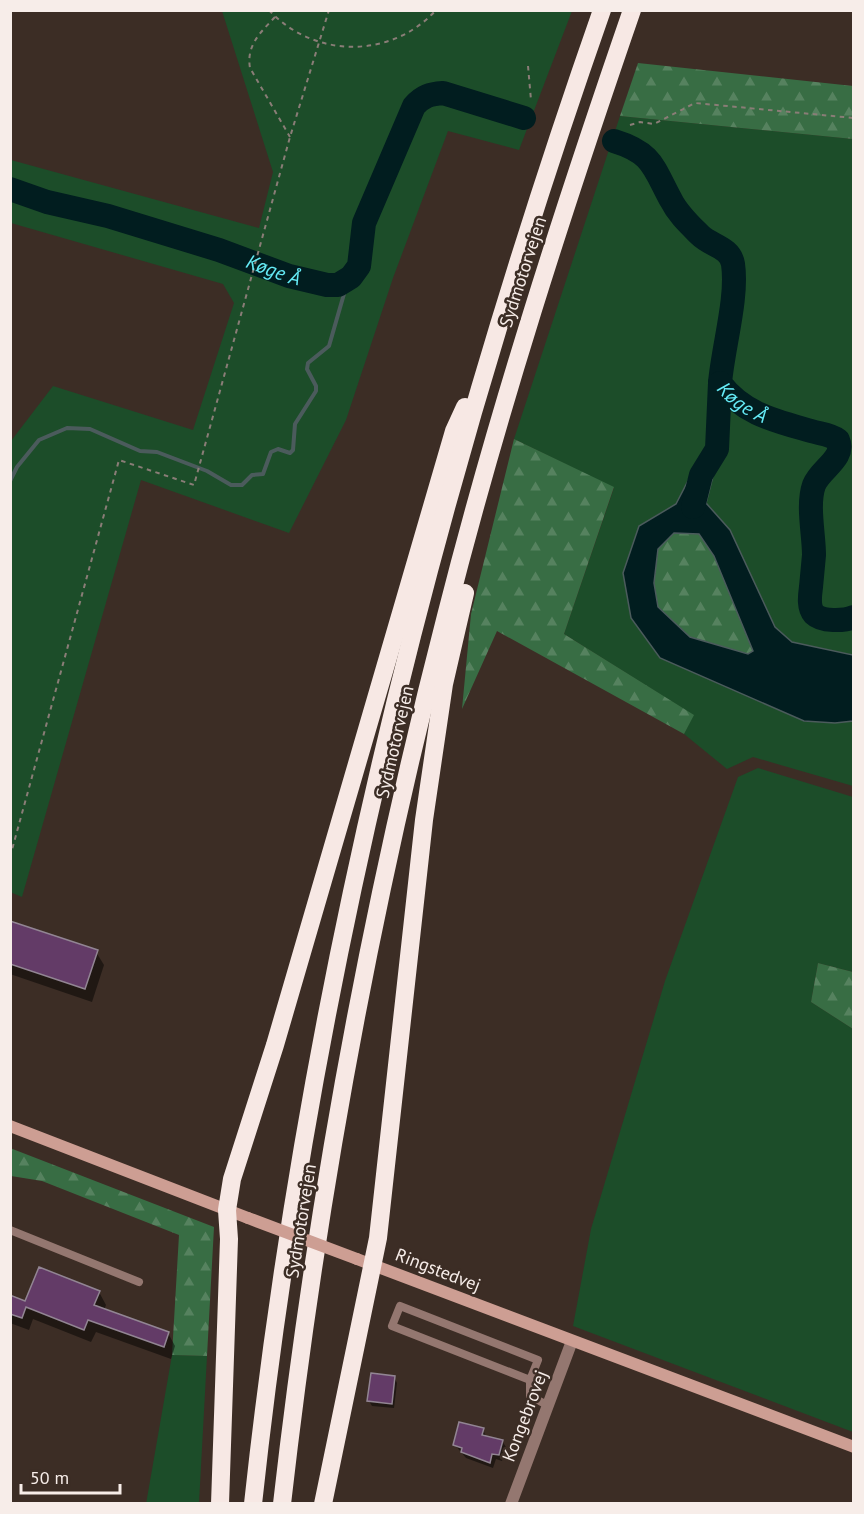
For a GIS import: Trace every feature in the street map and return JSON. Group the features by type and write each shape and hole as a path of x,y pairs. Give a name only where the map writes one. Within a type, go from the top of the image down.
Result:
{"highway":[{"name":"Sydmotorvejen","path":"253,1503 286,1259 309,1120 369,821 420,609 490,348 556,142 602,10"},
{"name":"Sydmotorvejen","path":"282,1503 333,1152 400,812 446,616 513,374 543,274 632,10"},
{"path":"220,1503 227,1210 232,1179 275,1045 454,431 490,348"},
{"path":"323,1503 365,1262 442,695 461,607 512,418 513,374"}],"main road":[{"name":"Ringstedvej","path":"10,1126 854,1448"}],"street":[{"name":"Kongebrovej","path":"510,1503 572,1341"}],"lane":[{"path":"10,1230 139,1282"},
{"path":"530,1380 392,1326 400,1306 538,1360 530,1380 530,1396 549,1406"}],"path":[{"path":"269,10 296,32 319,42 358,47 377,45 414,30 436,10"},
{"path":"10,857 119,460 194,485 202,463 290,137 329,10"},
{"path":"275,17 255,39 248,58 250,68 290,137"},
{"path":"528,66 531,100"},
{"path":"630,125 640,122 654,124 695,103 854,118"}],"green space":[{"path":"222,11 572,11 519,150 448,131 393,278 346,420 289,533 141,480 22,897 10,892 11,441 53,386 193,430 234,303 223,284 11,223 11,160 259,228 273,172"},
{"path":"638,63 853,86 853,139 620,116"},
{"path":"620,116 853,139 853,655 792,642 775,627 730,530 706,503 712,476 690,477 676,504 639,526 747,694 804,721 835,723 853,721 853,786 753,757 727,769 684,734 693,715 564,634 614,488 514,439"},
{"path":"514,439 614,487 564,634 694,715 684,734 497,631 462,709 471,614"},
{"path":"674,533 699,534 714,556 753,651 748,655 690,637 658,607 654,583 658,549"},
{"path":"758,768 853,797 853,972 818,963 811,1002 853,1029 853,1432 573,1326 591,1229 665,981 738,777"},
{"path":"818,963 853,972 853,1029 811,1002"},
{"path":"10,1148 214,1227 207,1356 172,1355 179,1235 42,1181 11,1176"},
{"path":"172,1355 207,1356 199,1503 146,1504"}],"water":[{"path":"713,476 706,503 730,530 775,627 792,642 853,655 853,721 835,723 804,721 660,658 631,618 623,573 639,526 676,504 690,477","holes":["674,533 699,534 714,556 753,651 748,654 690,637 658,607 654,583 658,549"]}],"building":[{"path":"10,921 98,950 85,989 10,964"},
{"path":"39,1267 100,1291 94,1305 169,1332 164,1347 88,1320 84,1330 26,1307 22,1318 10,1314 10,1295 25,1301"},
{"path":"371,1373 395,1376 392,1404 367,1401"},
{"path":"459,1422 484,1428 482,1435 503,1440 499,1455 492,1454 490,1463 461,1452 462,1448 453,1445"}],"waterway":[{"name":"Køge Å","path":"10,189 47,202 108,216 219,250 289,276 327,285 338,285 351,277 359,266 364,223 414,106 420,100 443,93 524,118"},
{"name":"Køge Å","path":"614,141 644,156 684,219 704,239 724,250 731,258 734,292 720,383 739,402 761,415 785,424 829,435 838,440 840,446 836,458 817,479 812,493 814,555 810,604 814,614 828,620 854,617"},
{"path":"10,481 17,467 39,440 67,428 90,429 140,451 157,452 207,471 231,485 242,485 252,475 263,474 271,452 278,449 290,453 293,450 295,424 316,391 316,386 307,369 308,363 329,346 348,280"},
{"path":"693,507 701,475 717,449 720,383"}]}
